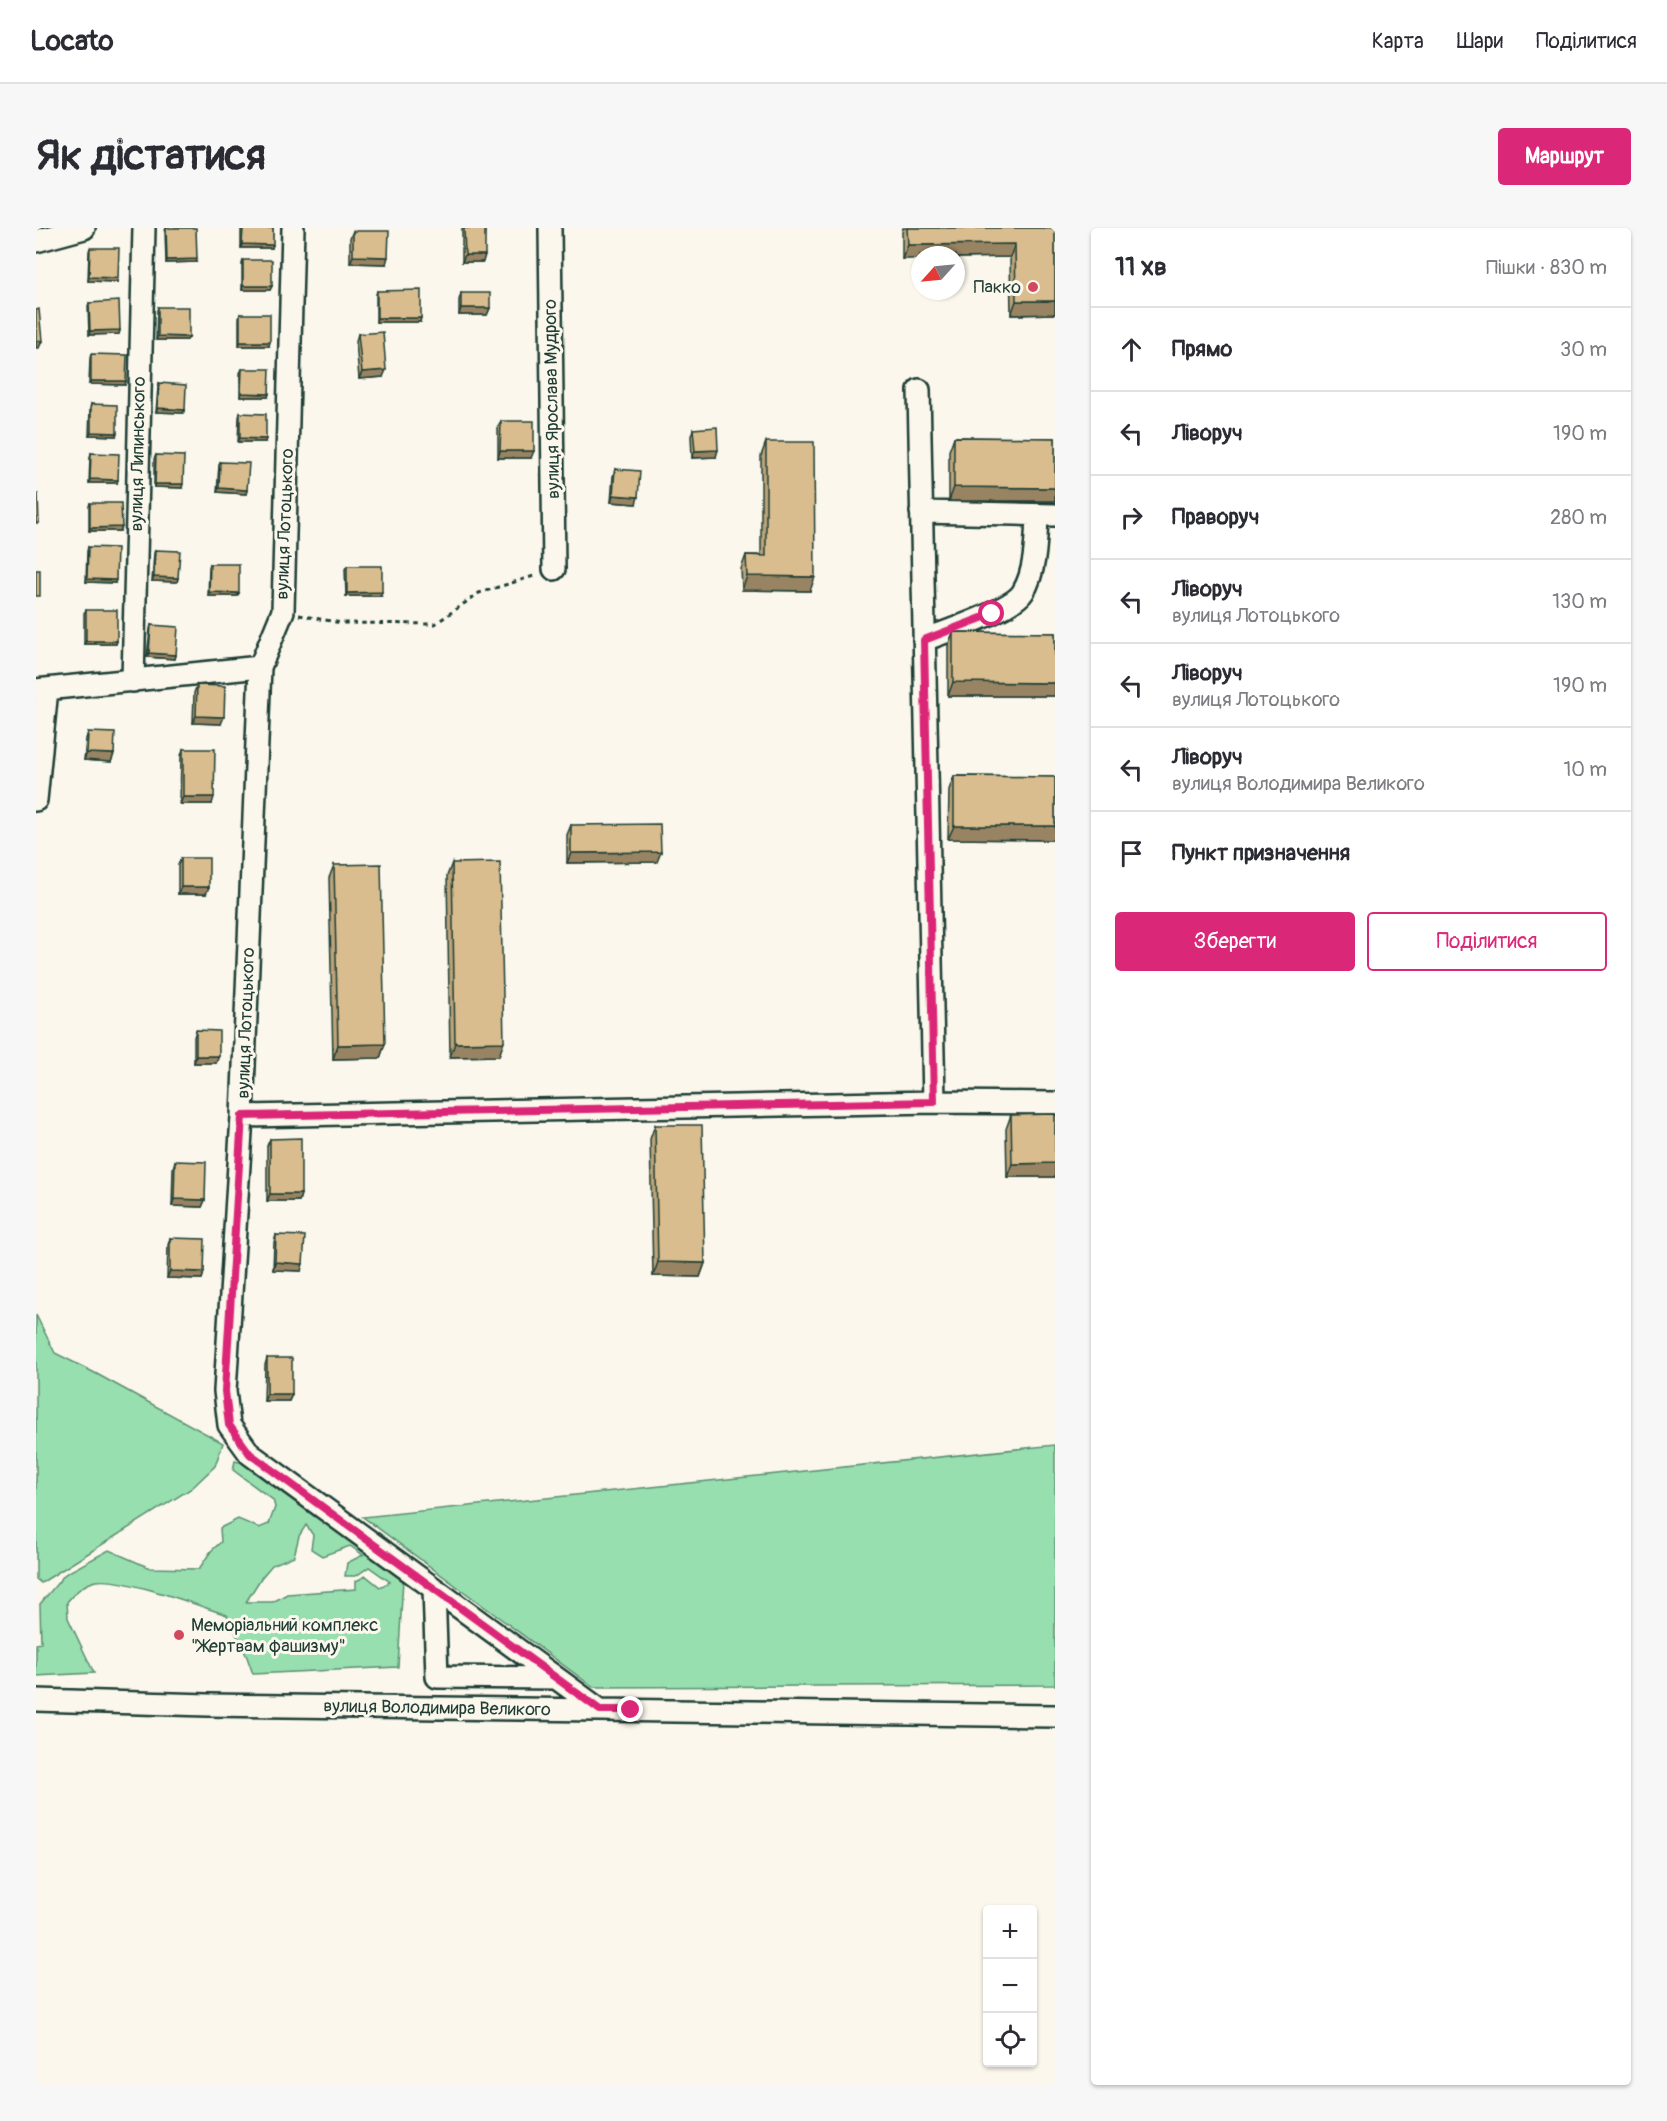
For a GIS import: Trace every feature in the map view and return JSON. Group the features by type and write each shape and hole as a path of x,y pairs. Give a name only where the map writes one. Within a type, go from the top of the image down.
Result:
{"street":[{"path":"36,241 84,228"},
{"name":"вулиця Липинського","path":"133,681 144,228"},
{"name":"вулиця Лотоцького","path":"293,228 282,611 260,667 242,1116 225,1391 229,1425 250,1454 600,1710"},
{"name":"вулиця Ярослава Мудрого","path":"550,228 554,569"},
{"path":"920,390 934,1102"},
{"path":"921,512 1046,515 1023,593 992,614 924,640"},
{"path":"36,800 41,689 260,667"},
{"path":"242,1116 934,1102 1055,1103"},
{"path":"434,1589 437,1677 555,1678"},
{"name":"вулиця Володимира Великого","path":"36,1700 208,1705 1055,1716"}],"path":[{"path":"282,611 341,623 435,624 479,593 554,569"}],"green space":[{"path":"36,1315 55,1353 223,1443 215,1466 192,1488 41,1583 36,1579"},
{"path":"1055,1445 1055,1685 593,1687 363,1517"},
{"path":"235,1461 252,1465 403,1579 398,1667 253,1674 227,1615 124,1583 97,1581 80,1588 67,1602 68,1618 94,1673 36,1676 36,1644 41,1643 40,1604 65,1574 109,1550 150,1568 199,1569 211,1551 221,1542 220,1528 238,1519 259,1528 269,1524 275,1507 273,1500 233,1470","holes":["306,1525 313,1535 311,1549 322,1556 350,1546 363,1555 347,1563 345,1576 356,1576 369,1567 390,1582 380,1587 366,1576 356,1581 356,1589 287,1594 273,1602 246,1602 272,1565 294,1556 299,1536"]}],"building":[{"path":"166,228 196,228 197,259 167,260"},
{"path":"243,228 273,228 273,245 242,244"},
{"path":"464,228 485,228 485,255 465,255"},
{"name":"Пакко","path":"907,228 1055,228 1055,301 1016,301 1015,244 908,245"},
{"path":"353,231 389,231 388,257 353,256"},
{"path":"90,248 119,248 118,278 89,277"},
{"path":"243,260 272,260 272,286 243,286"},
{"path":"421,290 421,318 377,318 377,291"},
{"path":"461,293 490,293 490,308 461,308"},
{"path":"119,301 120,330 90,331 89,303"},
{"path":"158,307 189,307 189,337 158,336"},
{"path":"39,309 42,341 36,341 36,310"},
{"path":"240,314 270,314 270,342 240,342"},
{"path":"383,332 386,370 362,372 358,334"},
{"path":"91,354 127,355 126,381 91,381"},
{"path":"242,369 270,369 269,394 241,393"},
{"path":"159,383 186,385 185,410 158,408"},
{"path":"91,404 117,405 117,433 91,432"},
{"path":"240,413 266,414 266,439 240,438"},
{"path":"501,421 534,421 534,451 500,451"},
{"path":"717,427 718,450 695,451 693,429"},
{"path":"954,437 1055,438 1055,488 954,487"},
{"path":"766,442 814,442 815,577 747,576 746,555 766,556"},
{"path":"91,453 119,454 118,480 90,479"},
{"path":"156,455 184,456 183,484 155,484"},
{"path":"220,462 249,463 247,490 219,488"},
{"path":"615,469 640,471 638,497 613,495"},
{"path":"36,494 38,494 39,523 36,523"},
{"path":"90,503 121,503 122,527 90,528"},
{"path":"88,547 117,548 116,580 87,579"},
{"path":"155,550 180,551 178,578 154,577"},
{"path":"210,564 239,564 239,593 209,592"},
{"path":"347,566 382,566 382,592 347,593"},
{"path":"36,570 40,570 40,596 36,596"},
{"path":"86,610 117,610 117,641 86,641"},
{"path":"151,625 178,627 176,655 149,653"},
{"path":"953,632 1055,633 1055,683 953,682"},
{"path":"197,685 225,686 224,717 196,716"},
{"path":"88,732 115,733 114,754 87,753"},
{"path":"183,749 215,749 214,797 183,797"},
{"path":"954,776 1055,777 1055,826 954,826"},
{"path":"660,824 661,852 571,853 571,825"},
{"path":"181,858 209,858 209,887 181,887"},
{"path":"500,862 504,1042 455,1043 452,863"},
{"path":"381,864 385,1044 338,1045 334,865"},
{"path":"196,1030 219,1031 219,1056 196,1056"},
{"path":"1055,1114 1055,1163 1012,1164 1011,1115"},
{"path":"655,1125 702,1125 705,1263 658,1262"},
{"path":"301,1138 301,1194 270,1194 270,1139"},
{"path":"175,1161 206,1162 205,1200 174,1199"},
{"path":"276,1235 305,1236 303,1264 275,1262"},
{"path":"170,1238 205,1239 204,1272 170,1271"},
{"path":"267,1358 292,1358 292,1394 267,1394"}],"place":[{"name":"Пакко","path":"1033,287"},
{"name":"Меморіальний комплекс \"Жертвам фашизму\"","path":"179,1635"}],"route":[{"path":"631,1710 600,1710 536,1665 296,1490 250,1454 229,1425 225,1391 242,1116 934,1102 924,640 992,614"}]}
